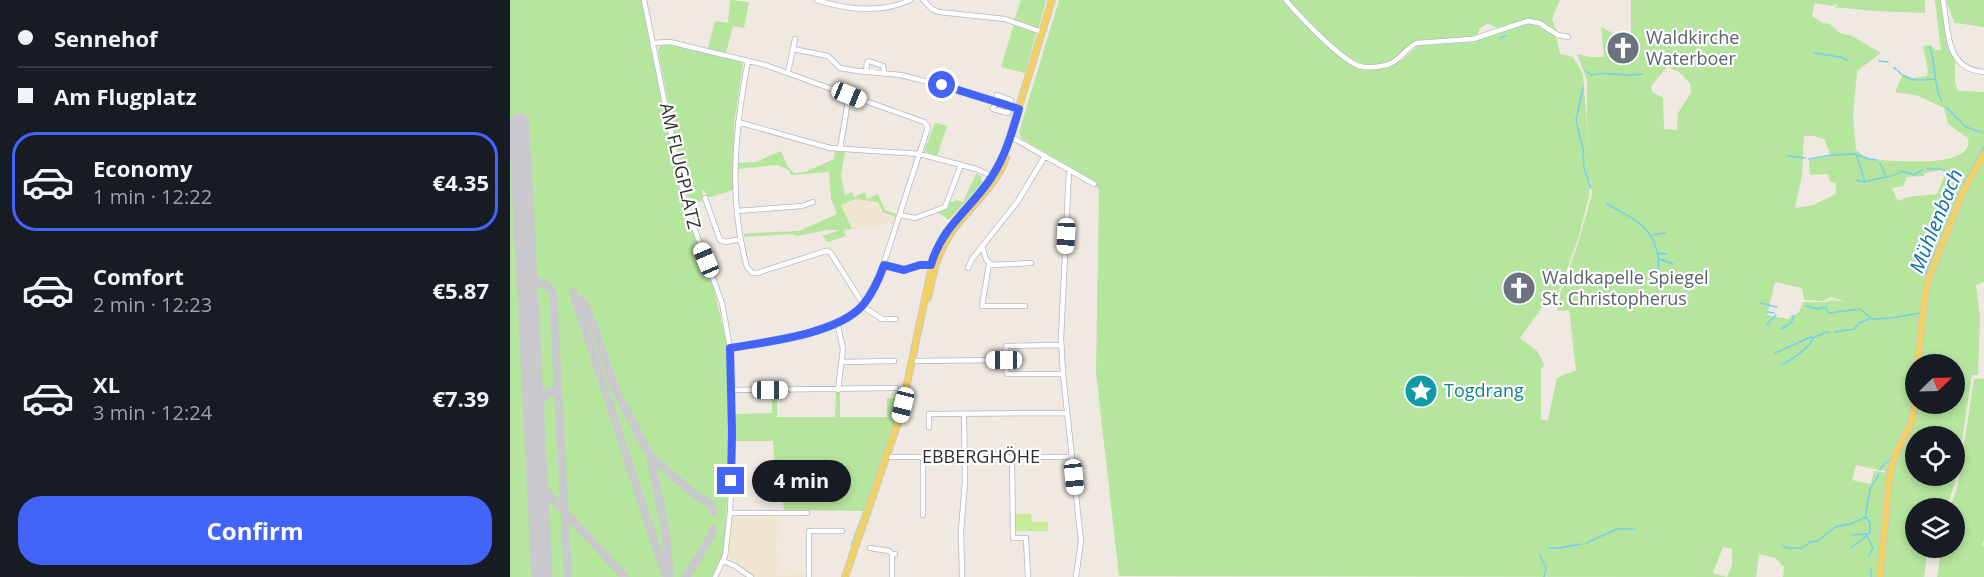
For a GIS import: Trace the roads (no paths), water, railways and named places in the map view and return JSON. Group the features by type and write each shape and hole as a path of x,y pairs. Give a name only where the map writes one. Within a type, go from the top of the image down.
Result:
{"main road":[{"path":"994,178 1004,155 1054,0"},
{"path":"847,577 900,417 933,266 945,233 994,178 1013,138 1054,0"},
{"path":"1919,354 1928,280 1963,192 1984,154"},
{"path":"847,577 891,457 903,417 916,361 933,266"},
{"path":"1880,577 1890,473 1896,453 1912,422 1913,414"}],"street":[{"name":"AM FLUGPLATZ","path":"644,0 685,203 719,294 730,348 732,390 730,513 728,542 723,561 715,577"},
{"path":"817,0 845,7 887,8 910,0"},
{"path":"845,7 846,0"},
{"path":"923,0 939,12 1005,19 1042,32"},
{"path":"1286,0 1312,28 1349,60 1369,67 1384,66 1396,61 1413,45 1473,39 1528,21 1539,24 1558,35 1568,36"},
{"path":"1943,0 1948,35 1954,52 1967,68 1984,72"},
{"path":"788,72 795,39"},
{"path":"653,43 670,42 788,72 927,125 928,131 884,265 863,305 853,314 837,322 798,336 730,348"},
{"path":"793,49 828,56 840,68 884,72 926,81 1019,109"},
{"path":"748,61 738,122 735,166 741,239 746,265 752,273 760,273 826,250 830,252 863,305 882,319 896,319"},
{"path":"866,72 869,61 883,66 884,72"},
{"path":"840,149 849,95"},
{"path":"738,122 828,148 920,154 961,165 994,178"},
{"path":"1013,138 1094,184"},
{"path":"968,268 982,246 1018,201 1045,156"},
{"path":"900,215 915,218 945,207 961,165"},
{"path":"1070,171 1061,345 1081,541 1076,577"},
{"path":"705,198 720,240 726,242 741,239"},
{"path":"738,211 802,206 813,202"},
{"path":"982,246 989,264 982,306 1025,306"},
{"path":"989,264 1031,263"},
{"path":"884,265 904,270 920,265 933,266"},
{"path":"837,322 842,344 838,390"},
{"path":"1061,345 1006,346 1004,360 1007,374 1063,374"},
{"path":"916,361 1004,360"},
{"path":"842,362 894,362"},
{"path":"732,390 896,388"},
{"path":"929,428 929,414 1067,413"},
{"path":"962,577 961,531 965,482 964,414"},
{"name":"EBBERGHÖHE","path":"891,457 1072,457"},
{"path":"923,457 923,515"},
{"path":"1012,457 1013,538 1026,538 1028,577"},
{"path":"730,513 807,513"},
{"path":"809,577 809,531 842,531"},
{"path":"870,548 889,550 894,554 892,577"},
{"path":"723,561 751,577"}],"waterway":[{"path":"1499,38 1506,36"},
{"path":"1930,47 1937,89 1942,102"},
{"path":"1814,53 1847,60"},
{"path":"1879,61 1888,62"},
{"path":"1585,70 1591,75 1642,74"},
{"path":"1898,71 1911,79 1935,79"},
{"path":"1583,88 1576,120 1583,149 1584,168 1591,188"},
{"path":"1946,107 1966,127 1981,132"},
{"name":"Mühlenbach","path":"1926,279 1927,267 1930,265 1963,184 1984,147"},
{"path":"1809,159 1856,154 1865,182 1902,171 1914,175 1922,170"},
{"path":"1857,155 1877,160"},
{"path":"1788,156 1805,158"},
{"path":"1880,163 1886,176"},
{"path":"1927,169 1941,169"},
{"path":"1856,180 1864,182"},
{"path":"1607,204 1640,224 1651,236 1659,260 1658,290"},
{"path":"1652,235 1665,233"},
{"path":"1658,253 1666,254"},
{"path":"1660,259 1673,264"},
{"path":"1760,303 1777,307"},
{"path":"1806,306 1818,309 1826,307 1829,313 1860,309 1872,319 1920,313"},
{"path":"1767,312 1774,313"},
{"path":"1767,324 1776,315"},
{"path":"1781,329 1791,323 1794,317 1792,316"},
{"path":"1835,332 1854,329 1859,323 1869,319"},
{"path":"1775,353 1811,337 1829,333"},
{"path":"1781,365 1804,350 1813,338"},
{"name":"Mühlenbach","path":"1880,470 1890,460 1901,436"},
{"name":"Mühlenbach","path":"1869,556 1873,548 1866,534 1870,533 1870,523 1866,513 1870,489 1879,474"},
{"path":"1783,546 1802,548 1810,542 1818,541 1835,527 1866,517"},
{"path":"1586,543 1617,529 1635,529"},
{"path":"1852,535 1865,534"},
{"path":"1850,548 1866,536"},
{"path":"1548,548 1581,544"},
{"path":"1540,555 1546,568 1544,577"},
{"name":"Mühlenbach","path":"1871,569 1871,577"}],"place":[{"name":"Waldkirche Waterboer","path":"1623,48"},
{"name":"Waldkapelle Spiegel St. Christopherus","path":"1519,288"},
{"name":"Togdrang","path":"1421,391"}]}
